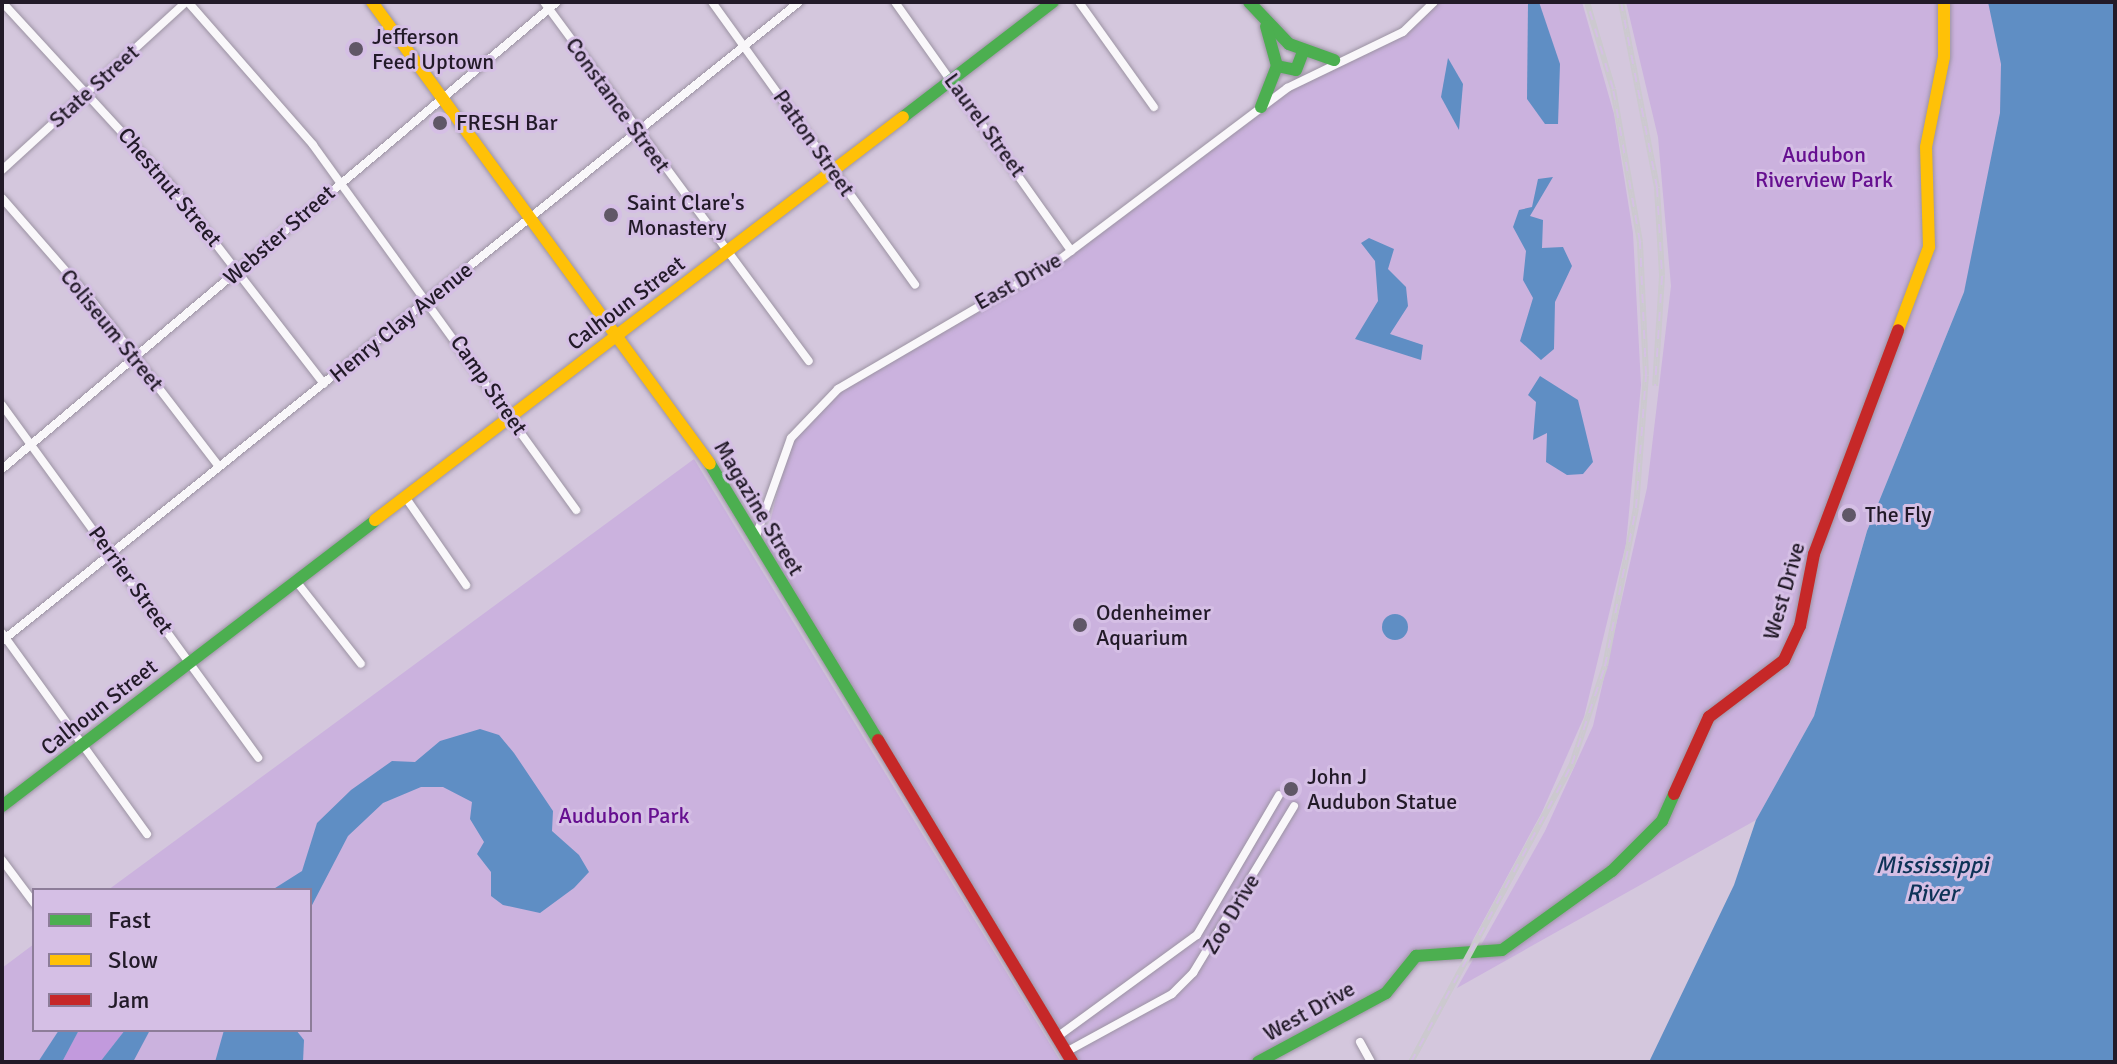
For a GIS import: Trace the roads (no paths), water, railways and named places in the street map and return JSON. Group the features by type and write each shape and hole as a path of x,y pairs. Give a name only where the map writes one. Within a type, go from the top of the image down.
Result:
{"street":[{"name":"Chestnut Street","path":"2,2 88,93 239,270 324,384"},
{"name":"State Street","path":"2,170 187,2"},
{"name":"Camp Street","path":"187,2 341,182 512,416 576,510"},
{"name":"Magazine Street","path":"372,2 445,96 697,442 1069,1057"},
{"name":"Webster Street","path":"2,469 445,96 546,5 557,2"},
{"name":"Patton Street","path":"712,2 915,285"},
{"name":"Henry Clay Avenue","path":"3,637 324,384 799,2"},
{"name":"Laurel Street","path":"895,2 1071,251"},
{"name":"Calhoun Street","path":"2,806 1053,2"},
{"path":"1079,2 1154,107"},
{"path":"1249,2 1266,26 1303,52 1334,60"},
{"name":"East Drive","path":"755,539 791,438 815,407 870,367 1071,251 1261,107 1334,60 1403,32 1434,2"},
{"name":"West Drive","path":"1258,1062 1386,993 1426,952 1502,950 1638,851 1676,798 1709,717 1784,660 1800,626 1814,554 1929,247 1926,147 1944,57 1944,2"},
{"name":"Constance Street","path":"546,5 637,133 809,361"},
{"path":"1261,107 1277,66 1266,26"},
{"path":"1277,66 1296,70 1303,52"},
{"name":"Coliseum Street","path":"2,198 136,357 218,465"},
{"name":"Perrier Street","path":"2,405 258,758"},
{"path":"406,498 466,585"},
{"path":"296,581 361,664"},
{"path":"3,637 147,834"},
{"name":"Zoo Drive","path":"1057,1037 1197,935 1279,795"},
{"name":"Zoo Drive","path":"1069,1057 1172,994 1193,973 1294,806"},
{"path":"2,860 32,900"},
{"path":"1360,1042 1371,1062"}],"water":[{"path":"1528,2 1539,2 1560,64 1558,124 1545,124 1527,99"},
{"name":"Mississippi River","path":"1988,2 2115,2 2115,1062 1649,1062 1734,885 1756,820 1814,716 1867,531 1964,292 2000,113 2001,64"},
{"path":"1448,58 1463,84 1459,130 1441,97"},
{"path":"1553,177 1530,216 1543,220 1542,248 1563,247 1572,266 1555,302 1554,349 1541,360 1520,341 1533,298 1523,280 1526,251 1513,227 1519,210 1532,207 1538,179"},
{"path":"1369,238 1394,249 1388,269 1406,287 1408,306 1390,334 1423,345 1421,360 1355,339 1378,301 1375,261 1361,243"},
{"path":"1540,376 1578,400 1593,462 1583,474 1567,475 1546,462 1547,433 1533,440 1536,402 1528,395"},
{"path":"1395,614 1404,618 1408,627 1404,636 1395,640 1386,636 1382,627 1386,618"},
{"path":"480,729 499,735 553,811 552,831 579,855 589,872 574,888 540,913 503,905 491,896 491,872 477,854 484,842 470,819 472,802 443,787 421,787 383,803 348,836 312,905 312,888 275,888 302,871 317,823 351,790 392,761 415,762 440,741"},
{"path":"58,1032 78,1032 62,1062 38,1062"},
{"path":"123,1032 149,1032 133,1062 100,1062"},
{"path":"223,1032 298,1032 304,1040 303,1062 215,1062"}],"railway":[{"path":"1411,1062 1572,764 1605,666 1636,508 1646,375 1640,242 1613,89 1587,2"},
{"path":"1621,2 1657,188 1662,276 1655,386"}],"place":[{"name":"Jefferson Feed Uptown","path":"356,49"},
{"name":"FRESH Bar","path":"440,123"},
{"name":"Saint Clare's Monastery","path":"611,215"},
{"name":"The Fly","path":"1849,515"},
{"name":"Odenheimer Aquarium","path":"1080,625"},
{"name":"John J Audubon Statue","path":"1291,789"}],"park label":[{"name":"Audubon Riverview Park","path":"1824,166"},
{"name":"Audubon Park","path":"624,816"}]}
